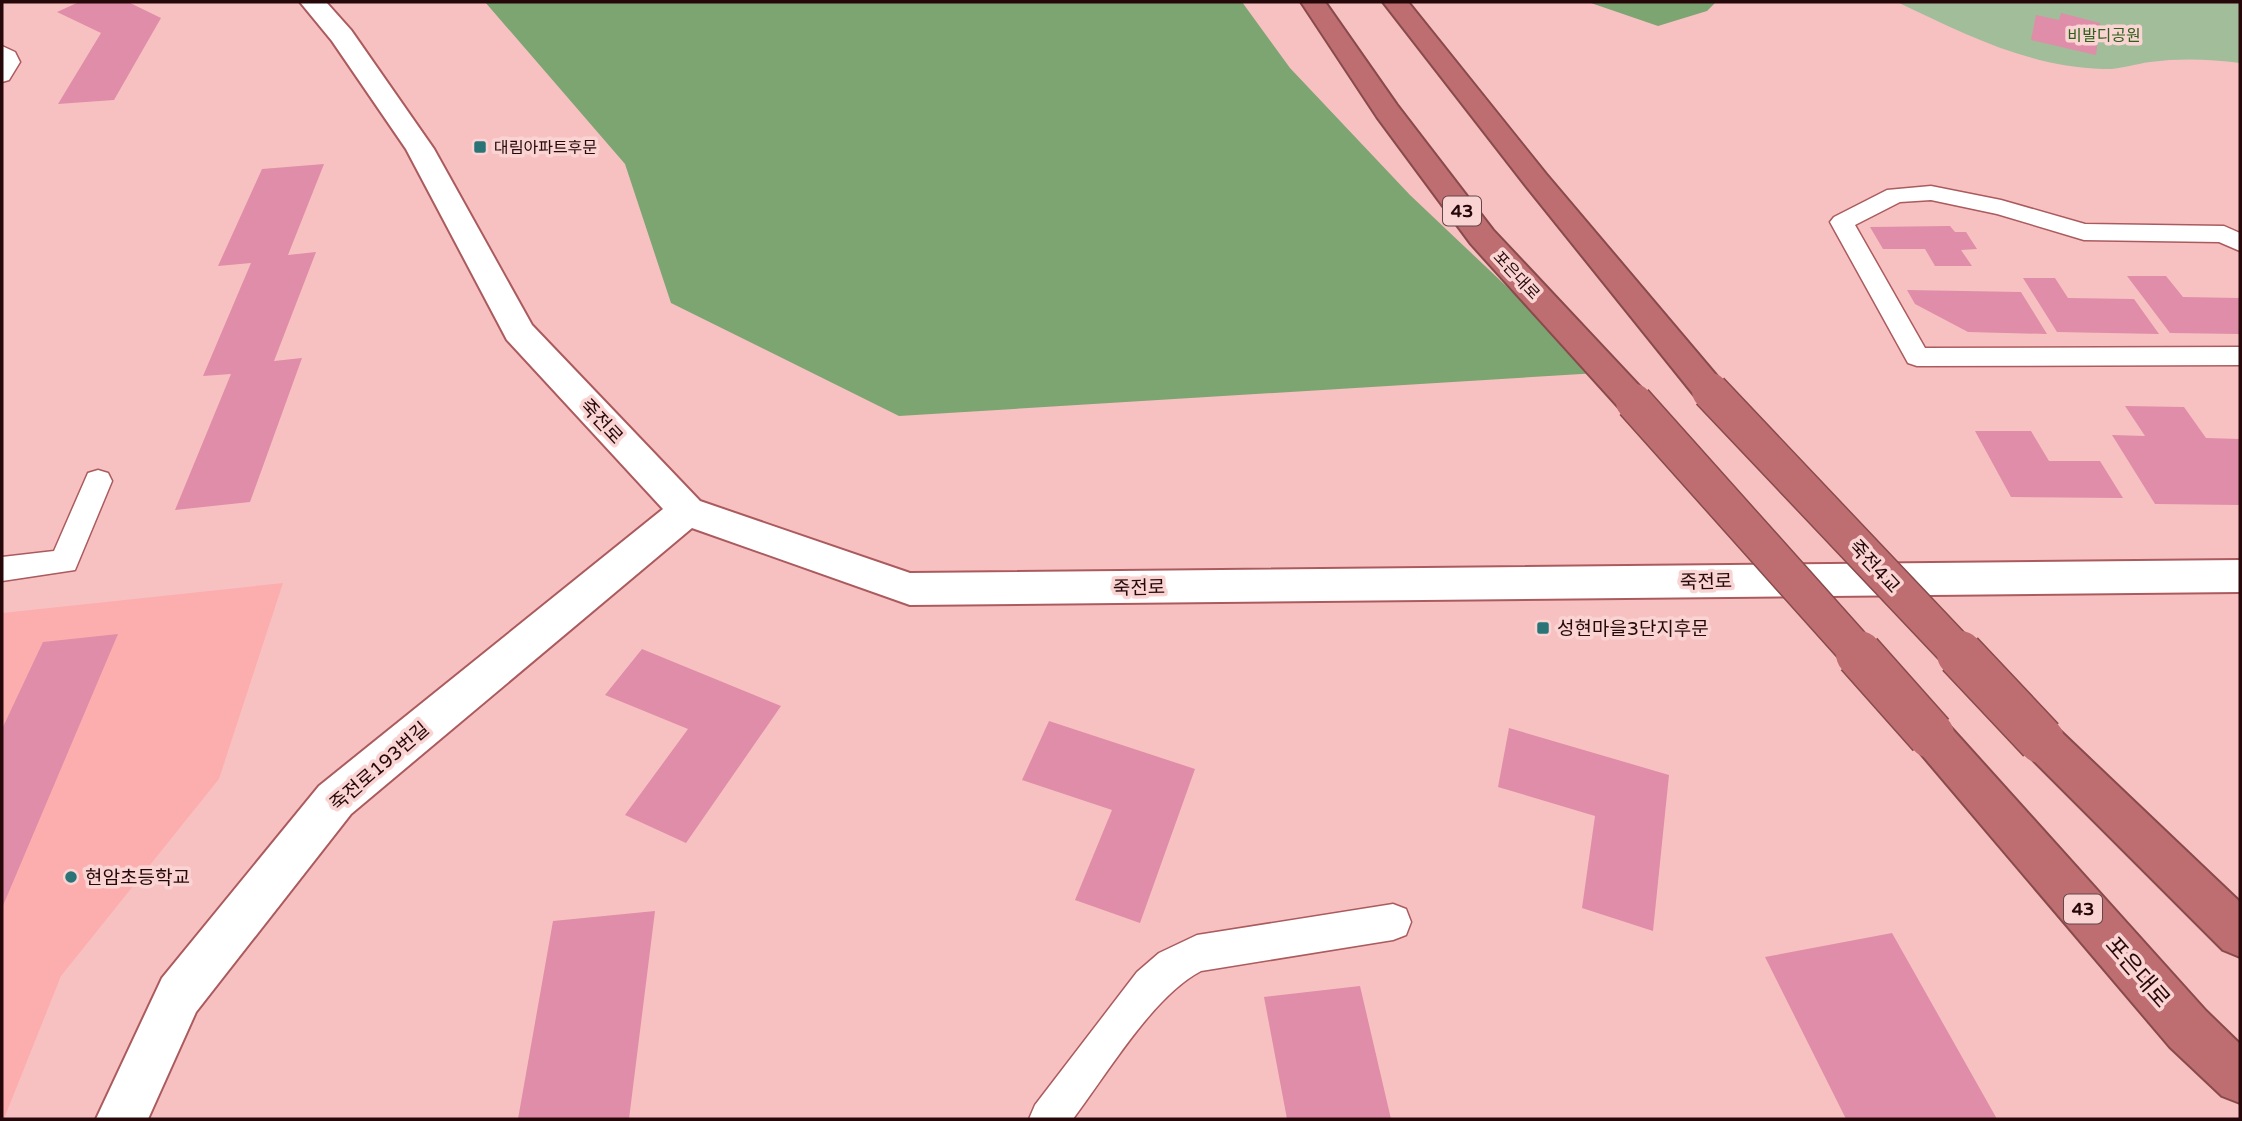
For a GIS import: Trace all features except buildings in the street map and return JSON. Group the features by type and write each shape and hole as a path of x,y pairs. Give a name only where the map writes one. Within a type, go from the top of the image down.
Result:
{"highway":[{"name":"포은대로","path":"1313,2 1387,111 1482,237 1634,402 1931,735 2188,1029 2240,1078"},
{"name":"죽전4교","path":"1395,2 1545,191 1710,391 2041,740 2240,934"}],"street":[{"name":"죽전로","path":"312,2 342,36 420,149 519,332 687,511 910,589 2240,576"},
{"name":"죽전로193번길","path":"122,1119 178,995 335,800 687,511"}],"lane":[{"path":"2,52 8,56 10,62 2,76"},
{"path":"2240,243 2224,234 2084,232 2001,207 1931,192 1895,195 1842,222 1917,357 2240,356"},
{"path":"2,569 64,562 98,481"},
{"path":"1049,1119 1150,985 1172,966 1198,953 1393,922"}],"shaded area":[{"name":"현암초등학교","path":"283,583 219,779 61,976 2,1119 2,613"}],"green space":[{"path":"485,2 1242,2 1290,68 1410,195 1598,373 899,416 671,303 625,164"},
{"path":"1588,2 1716,2 1707,11 1658,26"},
{"name":"비발디공원","path":"1897,2 2240,2 2240,63 2172,60 2109,69 2075,67 2047,62 1996,46"}],"place":[{"name":"대림아파트후문","path":"480,147"},
{"name":"성현마을3단지후문","path":"1543,628"},
{"name":"현암초등학교","path":"71,877"}]}
